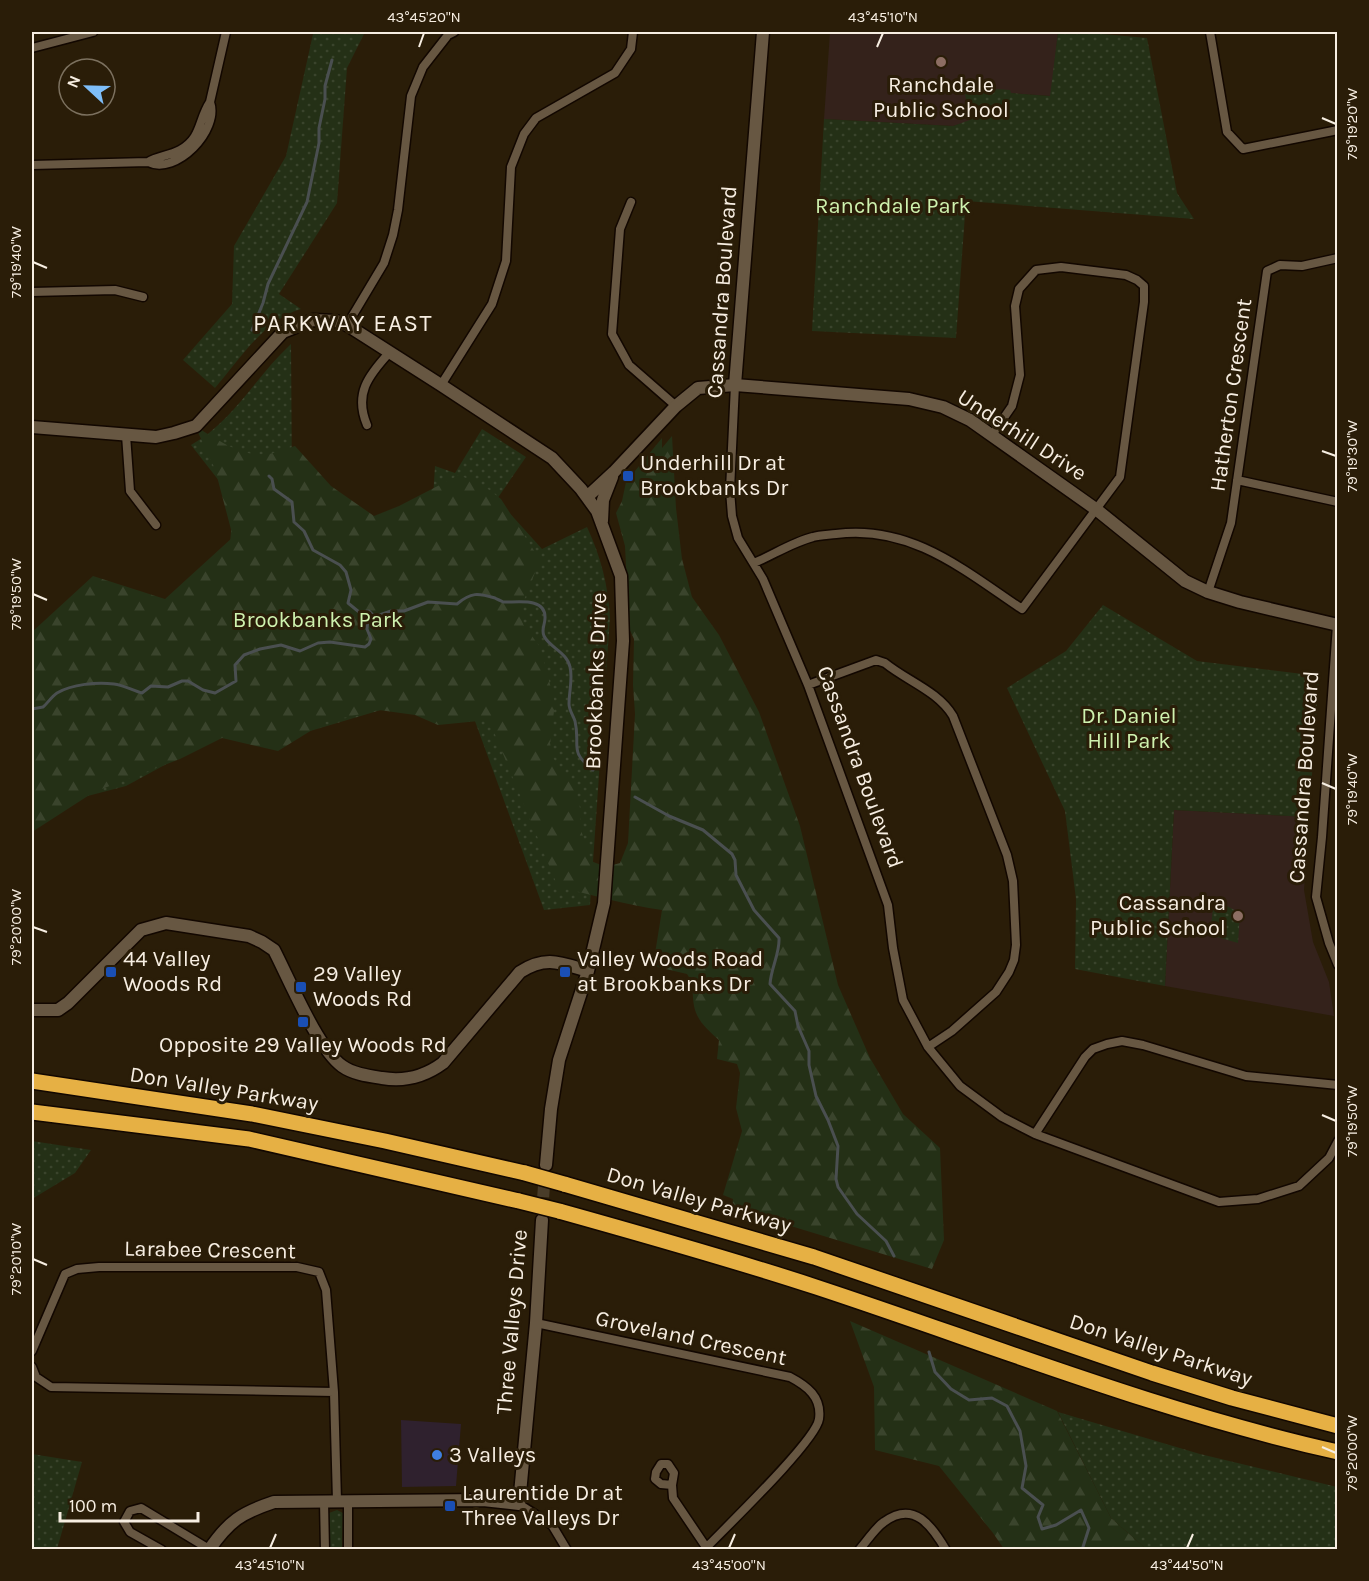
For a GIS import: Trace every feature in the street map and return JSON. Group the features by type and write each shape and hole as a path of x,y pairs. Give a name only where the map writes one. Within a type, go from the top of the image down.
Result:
{"highway":[{"name":"Don Valley Parkway","path":"32,1081 252,1114 525,1173 814,1257 1210,1391 1338,1426"},
{"name":"Don Valley Parkway","path":"32,1112 249,1139 559,1211 815,1287 1183,1411 1338,1452"}],"street":[{"path":"32,48 93,32"},
{"path":"32,165 148,162 183,148 193,140 199,130 210,102 226,32"},
{"path":"347,325 384,263 393,235 411,96 423,67 448,35 454,32"},
{"path":"441,385 492,304 506,261 511,167 524,134 536,118 615,73 631,49 633,32"},
{"name":"Cassandra Boulevard","path":"763,32 735,385 730,490 732,516 738,538 763,579 808,685 888,905 903,1000 928,1047 960,1086 1002,1117 1035,1134 1219,1202 1258,1199 1299,1186 1329,1158 1338,1141"},
{"path":"1210,32 1227,132 1243,149 1338,130"},
{"path":"631,202 620,229 612,334 629,365 676,406"},
{"name":"Hatherton Crescent","path":"1208,592 1229,530 1267,272 1280,265 1302,266 1338,258"},
{"path":"754,563 813,537 856,531 888,535 914,542 953,562 1022,609 1120,477 1144,302 1143,286 1137,279 1126,275 1061,267 1036,270 1019,289 1015,306 1020,375 1012,406 992,435"},
{"path":"32,292 115,290 143,297"},
{"name":"Brookbanks Drive","path":"32,428 156,437 196,426 283,333 313,320 336,321 347,325 552,458 587,497 602,522 621,576 623,641 604,903 588,970 559,1060 551,1109 546,1165"},
{"path":"367,425 361,407 361,396 375,371 389,353"},
{"name":"Underhill Drive","path":"587,497 614,472 676,406 698,388 735,385 909,399 958,413 992,435 1097,510 1185,581 1208,592 1240,602 1337,625"},
{"path":"126,435 130,491 156,525"},
{"path":"602,522 605,491 614,472"},
{"path":"1237,480 1338,502"},
{"name":"Cassandra Boulevard","path":"1337,625 1316,897 1329,944 1338,965"},
{"path":"808,685 876,660 885,663 938,698 948,707 953,716 1007,855 1012,881 1016,945 1010,972 990,998 952,1031 928,1047"},
{"path":"32,1010 58,1010 68,1003 141,930 166,923 249,936 274,950 328,1054 344,1068 365,1076 395,1080 424,1075 443,1063 520,972 534,963 548,961 588,970"},
{"path":"1035,1134 1085,1057 1093,1049 1122,1041 1246,1076 1338,1085"},
{"name":"Three Valleys Drive","path":"519,1504 536,1323 542,1220"},
{"name":"Larabee Crescent","path":"32,1351 65,1274 77,1269 99,1266 297,1266 319,1272 326,1290 334,1392 336,1501"},
{"name":"Groveland Crescent","path":"536,1323 790,1377 813,1393 819,1420 807,1442 705,1549"},
{"path":"32,1367 36,1377 51,1387 334,1392"},
{"path":"672,1485 674,1498 705,1549"},
{"path":"162,1550 130,1532 124,1522 130,1511 141,1508 209,1549 227,1525 251,1510 274,1502 483,1500 519,1504 552,1526 567,1550"},
{"path":"325,1550 336,1501"},
{"path":"336,1501 348,1550"},
{"path":"858,1550 884,1522 906,1513 917,1516 935,1530 946,1550"}],"shaded area":[{"name":"Ranchdale Public School","path":"830,32 1058,32 1051,96 1011,93 1010,109 953,126 824,119"},
{"name":"Cassandra Public School","path":"1174,810 1309,817 1304,890 1313,942 1329,982 1334,1016 1165,986"},
{"path":"401,1420 461,1424 456,1486 402,1487"}],"green space":[{"path":"307,32 365,32 347,68 337,203 279,294 301,309 288,314 264,331 215,388 183,360 232,304 234,246 286,156 313,34"},
{"name":"Ranchdale Park","path":"1058,32 1147,38 1177,193 1194,219 966,201 956,338 812,331 824,119 953,126 970,120 965,94 998,89 1010,90 1011,93 1050,96"},
{"name":"Brookbanks Park","path":"291,344 292,486 388,540 432,514 435,466 455,473 482,429 526,457 497,499 542,549 587,527 603,571 610,617 590,905 544,910 472,713 391,707 280,740 218,736 126,786 57,804 179,605 228,564 234,500 191,445 206,435 232,411"},
{"path":"195,426 230,446 249,453 275,453 295,446 331,486 374,516 399,506 459,475 484,486 501,499 540,560 520,610 523,624 540,647 555,703 550,743 553,758 574,784 581,812 580,827 591,861 606,867 620,863 628,843 635,714 634,639 627,624 625,546 616,513 622,501 626,482 662,438 662,448 672,436 676,508 682,559 692,597 719,635 759,712 800,826 838,985 870,1058 903,1114 940,1148 944,1240 932,1269 732,1208 733,1199 723,1195 742,1131 736,1108 740,1073 737,1064 717,1059 719,1040 703,1025 698,1016 694,1006 692,985 687,974 653,966 662,910 558,887 489,720 438,725 415,715 379,710 325,722 278,751 222,738 180,759 94,792 32,832 32,632 93,576 165,599 233,537 215,469"},
{"name":"Dr. Daniel Hill Park","path":"1103,605 1197,661 1319,676 1309,817 1174,810 1165,986 1075,969 1076,899 1065,811 1007,688 1066,651"},
{"path":"1214,899 1240,913 1238,943 1210,935"},
{"path":"32,1141 91,1150 75,1173 32,1199"},
{"path":"850,1321 1057,1411 1111,1518 1149,1549 1004,1549 939,1466 875,1450 874,1387"},
{"path":"1058,1412 1200,1454 1337,1487 1337,1549 1149,1550 1111,1518"},
{"path":"32,1454 82,1462 57,1549 32,1549"},
{"path":"337,1510 343,1513 342,1549 329,1549 329,1513"}],"waterway":[{"path":"252,330 268,284 307,202 319,143 325,86 332,60"},
{"path":"269,476 274,489 292,502 294,522 304,531 313,550 340,565 346,572 351,590 348,603 359,612 369,611 375,617"},
{"path":"32,709 43,707 63,690 92,684 107,683 142,693 151,686 168,687 188,681 203,690 215,693 236,681 235,665 244,655 260,649 281,645 300,651 318,643 330,642 365,647 371,639 367,629 368,619 391,611 404,611 428,602 457,604 466,597 479,595 503,602 528,602 540,606 544,611 544,636 566,658 570,667 569,706 575,721 578,753 580,758 593,770"},
{"path":"635,797 669,816 703,830 732,854 735,860 736,875 754,910 779,938 770,984 795,1011 798,1026 809,1051 809,1065 816,1096 838,1146 836,1179 838,1187 857,1214 886,1241 894,1256"},
{"path":"929,1352 935,1372 951,1389 969,1400 992,1398 1007,1406 1020,1431 1026,1466 1022,1488 1043,1505 1038,1517 1042,1529 1056,1525 1081,1510 1089,1528 1082,1550"}],"tunnel":[{"path":"542,1215 545,1170"}],"place":[{"name":"Ranchdale Public School","path":"941,62"},
{"name":"Underhill Dr at Brookbanks Dr","path":"628,476"},
{"name":"Cassandra Public School","path":"1238,916"},
{"name":"44 Valley Woods Rd","path":"111,972"},
{"name":"Valley Woods Road at Brookbanks Dr","path":"565,972"},
{"name":"29 Valley Woods Rd","path":"301,987"},
{"name":"Opposite 29 Valley Woods Rd","path":"303,1022"},
{"name":"3 Valleys","path":"437,1455"},
{"name":"Laurentide Dr at Three Valleys Dr","path":"450,1506"}],"district":[{"name":"PARKWAY EAST","path":"343,323"}]}
